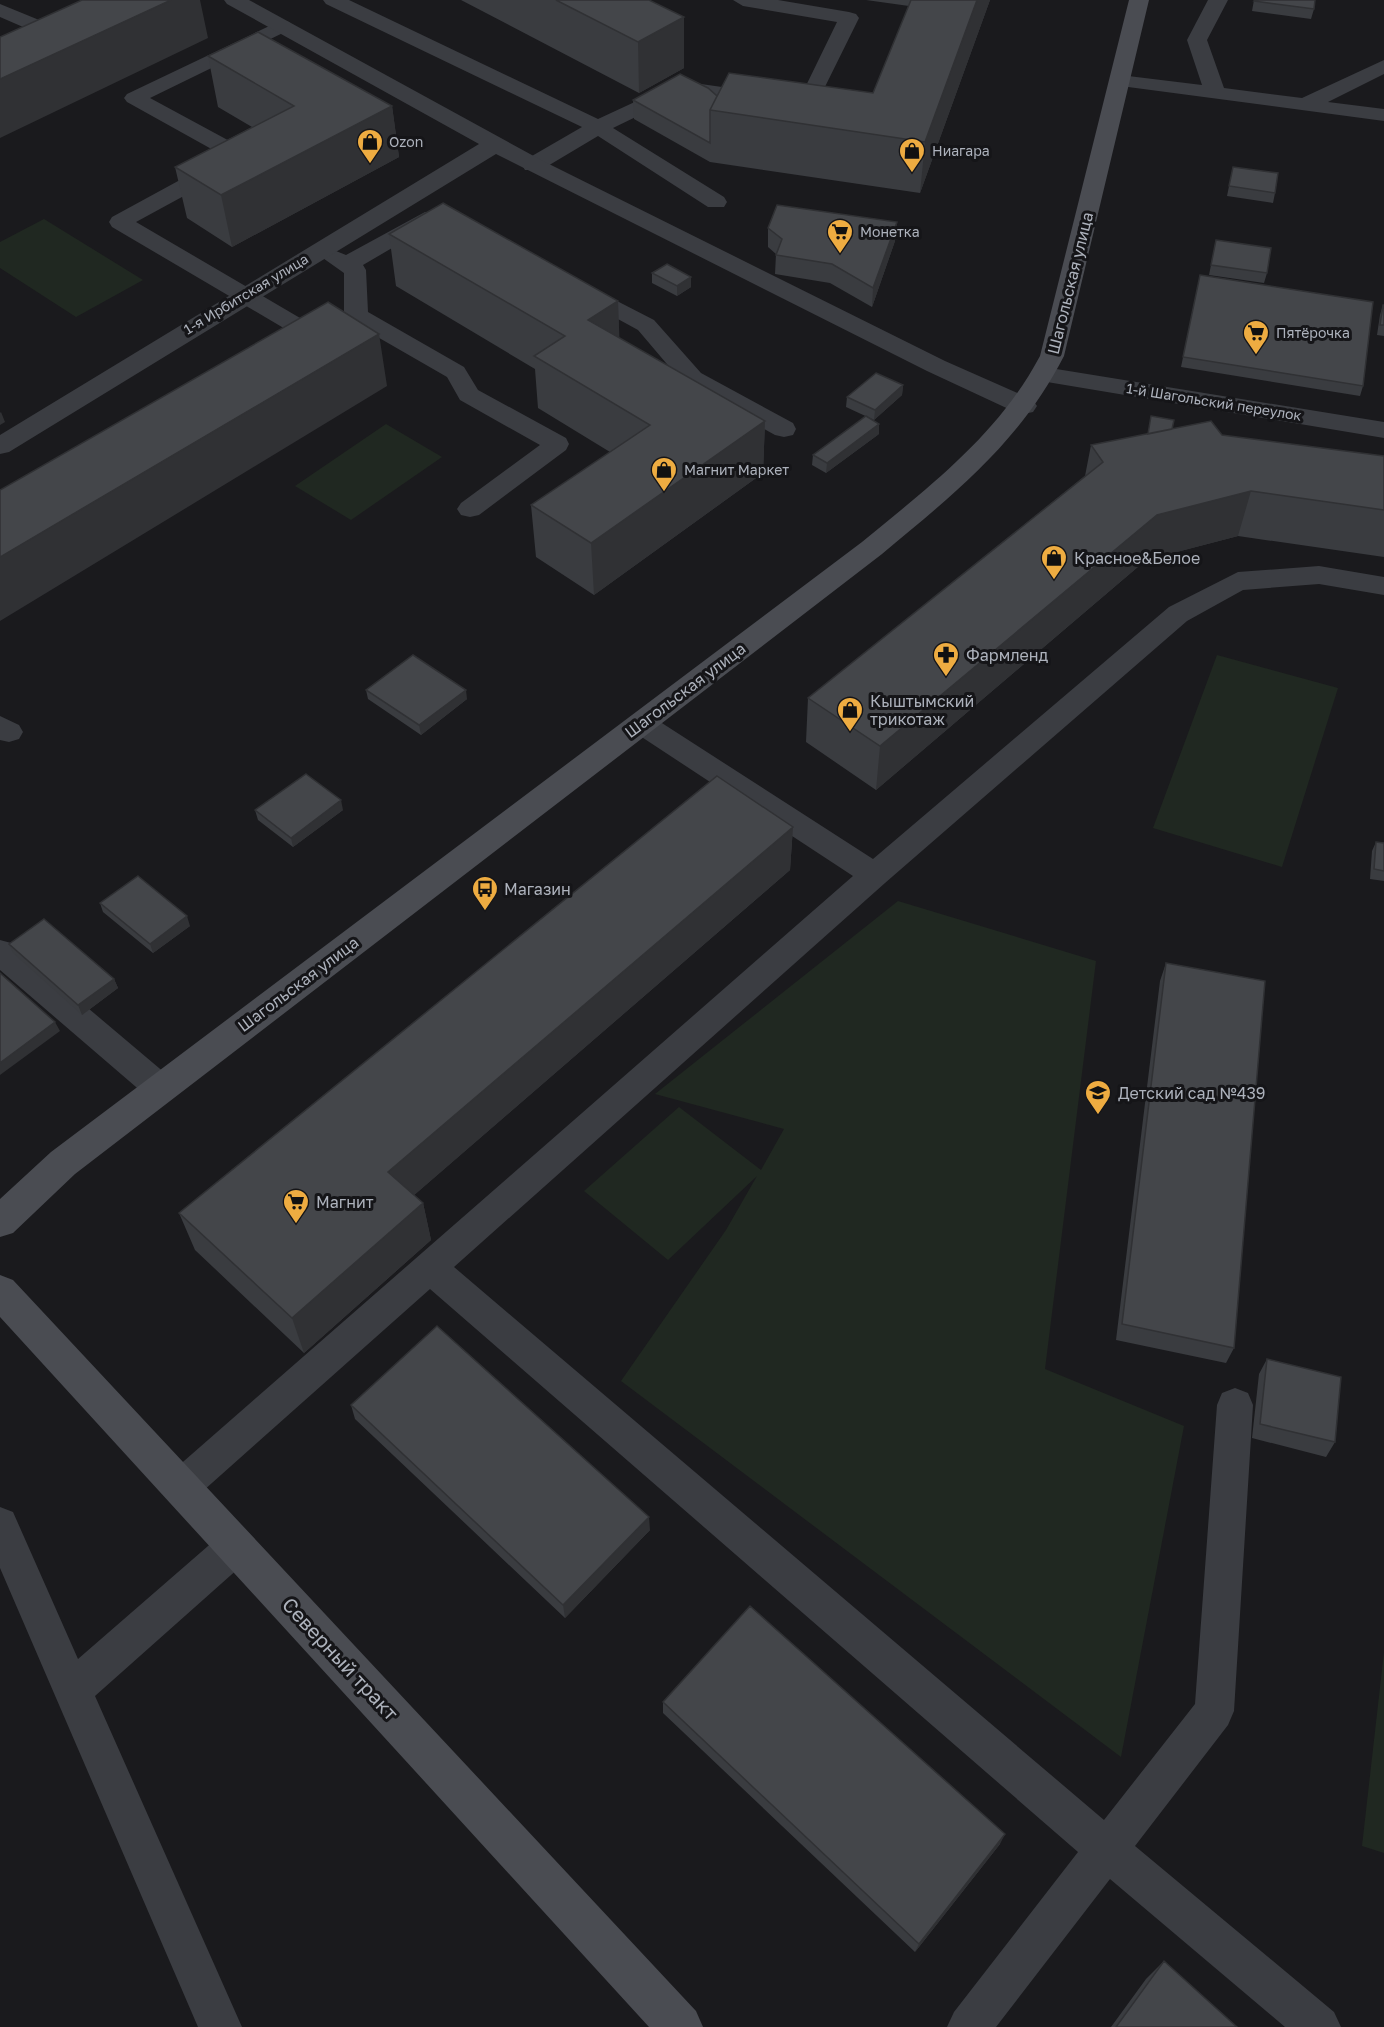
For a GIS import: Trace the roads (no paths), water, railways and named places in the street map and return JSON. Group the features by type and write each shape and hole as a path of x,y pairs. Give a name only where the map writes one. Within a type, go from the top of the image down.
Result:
{"main road":[{"name":"Шагольская улица","path":"0,1222 63,1163 872,548 980,456 1024,406 1044,375 1052,356 1139,0"},
{"name":"Северный тракт","path":"0,1291 680,2027"}],"street":[{"path":"234,0 494,145 936,366 1024,406"},
{"path":"9,39 46,21"},
{"name":"1-я Ирбитская улица","path":"0,446 494,145"},
{"name":"1-й Шагольский переулок","path":"1044,375 1384,430"}],"lane":[{"path":"333,0 598,127 716,202"},
{"path":"533,165 598,127 680,87 807,105 849,18 743,0"},
{"path":"1215,93 1197,40 1218,0"},
{"path":"0,10 46,21"},
{"path":"282,26 134,98 240,156 120,222 245,295 330,323 456,372 469,395 557,444 470,509"},
{"path":"1305,105 1384,66"},
{"path":"1119,81 1384,115"},
{"path":"346,265 439,211 449,217"},
{"path":"264,354 330,323 356,270 320,250"},
{"path":"563,279 646,325 692,378 784,429"},
{"path":"181,1487 874,875 1178,614 1238,581 1319,575 1384,586"},
{"path":"641,723 874,875"},
{"path":"0,952 161,1089"},
{"path":"429,1268 1107,1850 1319,2027"},
{"path":"969,2027 1214,1712 1235,1405"},
{"path":"0,1525 220,2027"},
{"path":"72,1690 236,1546"}],"place":[{"name":"Ozon","path":"370,165"},
{"name":"Ниагара","path":"912,174"},
{"name":"Монетка","path":"840,255"},
{"name":"Пятёрочка","path":"1256,356"},
{"name":"Магнит Маркет","path":"664,493"},
{"name":"Красное&Белое","path":"1054,581"},
{"name":"Фармленд","path":"946,678"},
{"name":"Кыштымский трикотаж","path":"850,733"},
{"name":"Магазин","path":"485,912"},
{"name":"Детский сад №439","path":"1098,1116"},
{"name":"Магнит","path":"296,1225"}]}
